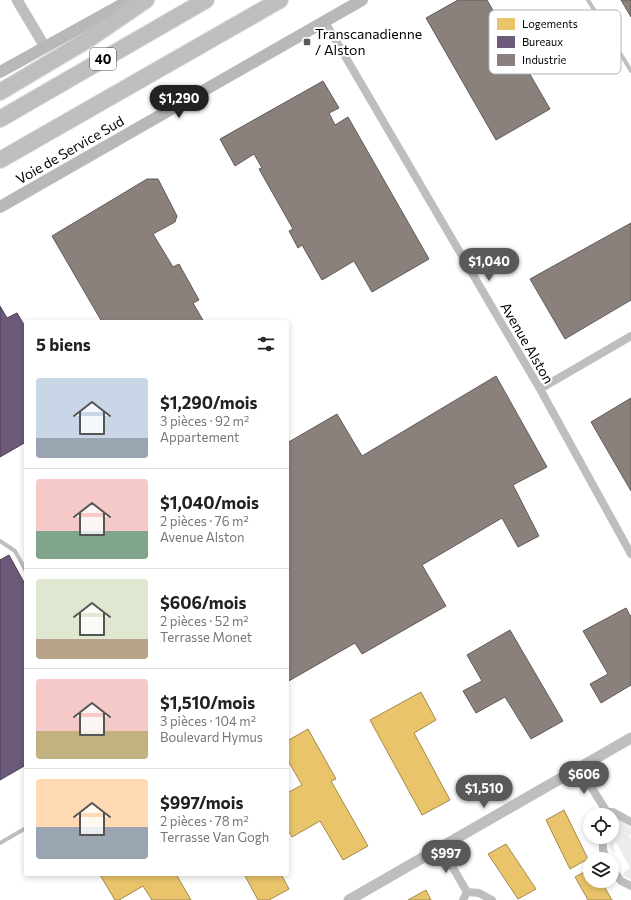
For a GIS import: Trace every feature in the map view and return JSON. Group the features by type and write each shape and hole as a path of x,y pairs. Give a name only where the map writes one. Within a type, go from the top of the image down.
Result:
{"highway":[{"path":"0,92 89,39 146,0"},
{"name":"40","path":"0,119 206,0"},
{"name":"40","path":"0,160 280,0"}],"main road":[{"path":"0,72 130,0"},
{"name":"Voie de Service Sud","path":"0,207 362,0"}],"street":[{"path":"17,0 45,47"},
{"name":"Avenue Alston","path":"325,22 540,389 631,554"},
{"path":"540,389 631,336"},
{"path":"349,900 631,738"},
{"path":"579,768 603,808"},
{"path":"619,815 631,822"},
{"path":"441,847 467,892"},
{"path":"619,878 621,881 631,886"},
{"path":"467,892 470,891 479,893 492,900"},
{"path":"463,900 467,892"}],"lane":[{"path":"588,0 594,10"},
{"path":"621,55 631,72"},
{"path":"0,540 15,551 24,567"},
{"path":"0,844 24,829"}],"shaded area":[{"path":"619,820 631,828 631,835 628,835 631,839 631,880 623,875 624,872 630,868 617,844 619,844"},
{"path":"609,844 615,844 613,847 615,851 612,852"}],"building: Logements":[{"path":"421,692 436,720 414,733 450,800 422,815 370,720"},
{"path":"308,729 336,779 331,781 368,846 343,860 320,821 292,837 289,832 289,792 302,785 289,762 289,740"},
{"path":"564,810 585,852 583,852 583,862 570,869 546,820"},
{"path":"506,844 536,889 518,899 488,854"},
{"path":"583,873 583,888 605,888 612,900 588,900 575,877"},
{"path":"101,876 177,876 191,900 152,900 143,886 119,900 115,900"},
{"path":"245,876 282,876 289,889 269,900 258,900"},
{"path":"426,890 431,900 408,900"}],"building: Bureaux":[{"path":"0,306 7,318 17,313 24,325 24,443 0,457"},
{"path":"9,555 24,582 24,766 0,780 0,560"}],"building: Industrie":[{"path":"458,0 487,0 493,10 489,10 489,74 530,74 550,109 496,140 426,18"},
{"path":"621,0 631,0 631,17"},
{"path":"323,81 339,108 329,113 335,125 348,117 429,259 372,292 354,261 322,280 302,245 298,248 289,231 293,229 259,169 262,168 254,154 235,166 220,139"},
{"path":"147,179 158,179 177,216 175,222 153,234 173,267 179,264 199,300 193,303 203,320 101,320 52,236"},
{"path":"631,223 631,300 565,339 530,279"},
{"path":"496,376 547,467 513,485 539,536 518,547 502,518 422,565 446,606 362,654 355,643 289,681 289,442 337,414 362,456"},
{"path":"631,398 631,491 591,422"},
{"path":"626,608 631,617 631,685 601,703 590,684 608,674 583,631"},
{"path":"510,630 563,721 531,739 505,697 476,713 463,691 482,681 467,655"}],"place":[{"name":"Transcanadienne / Alston","path":"307,42"}]}
